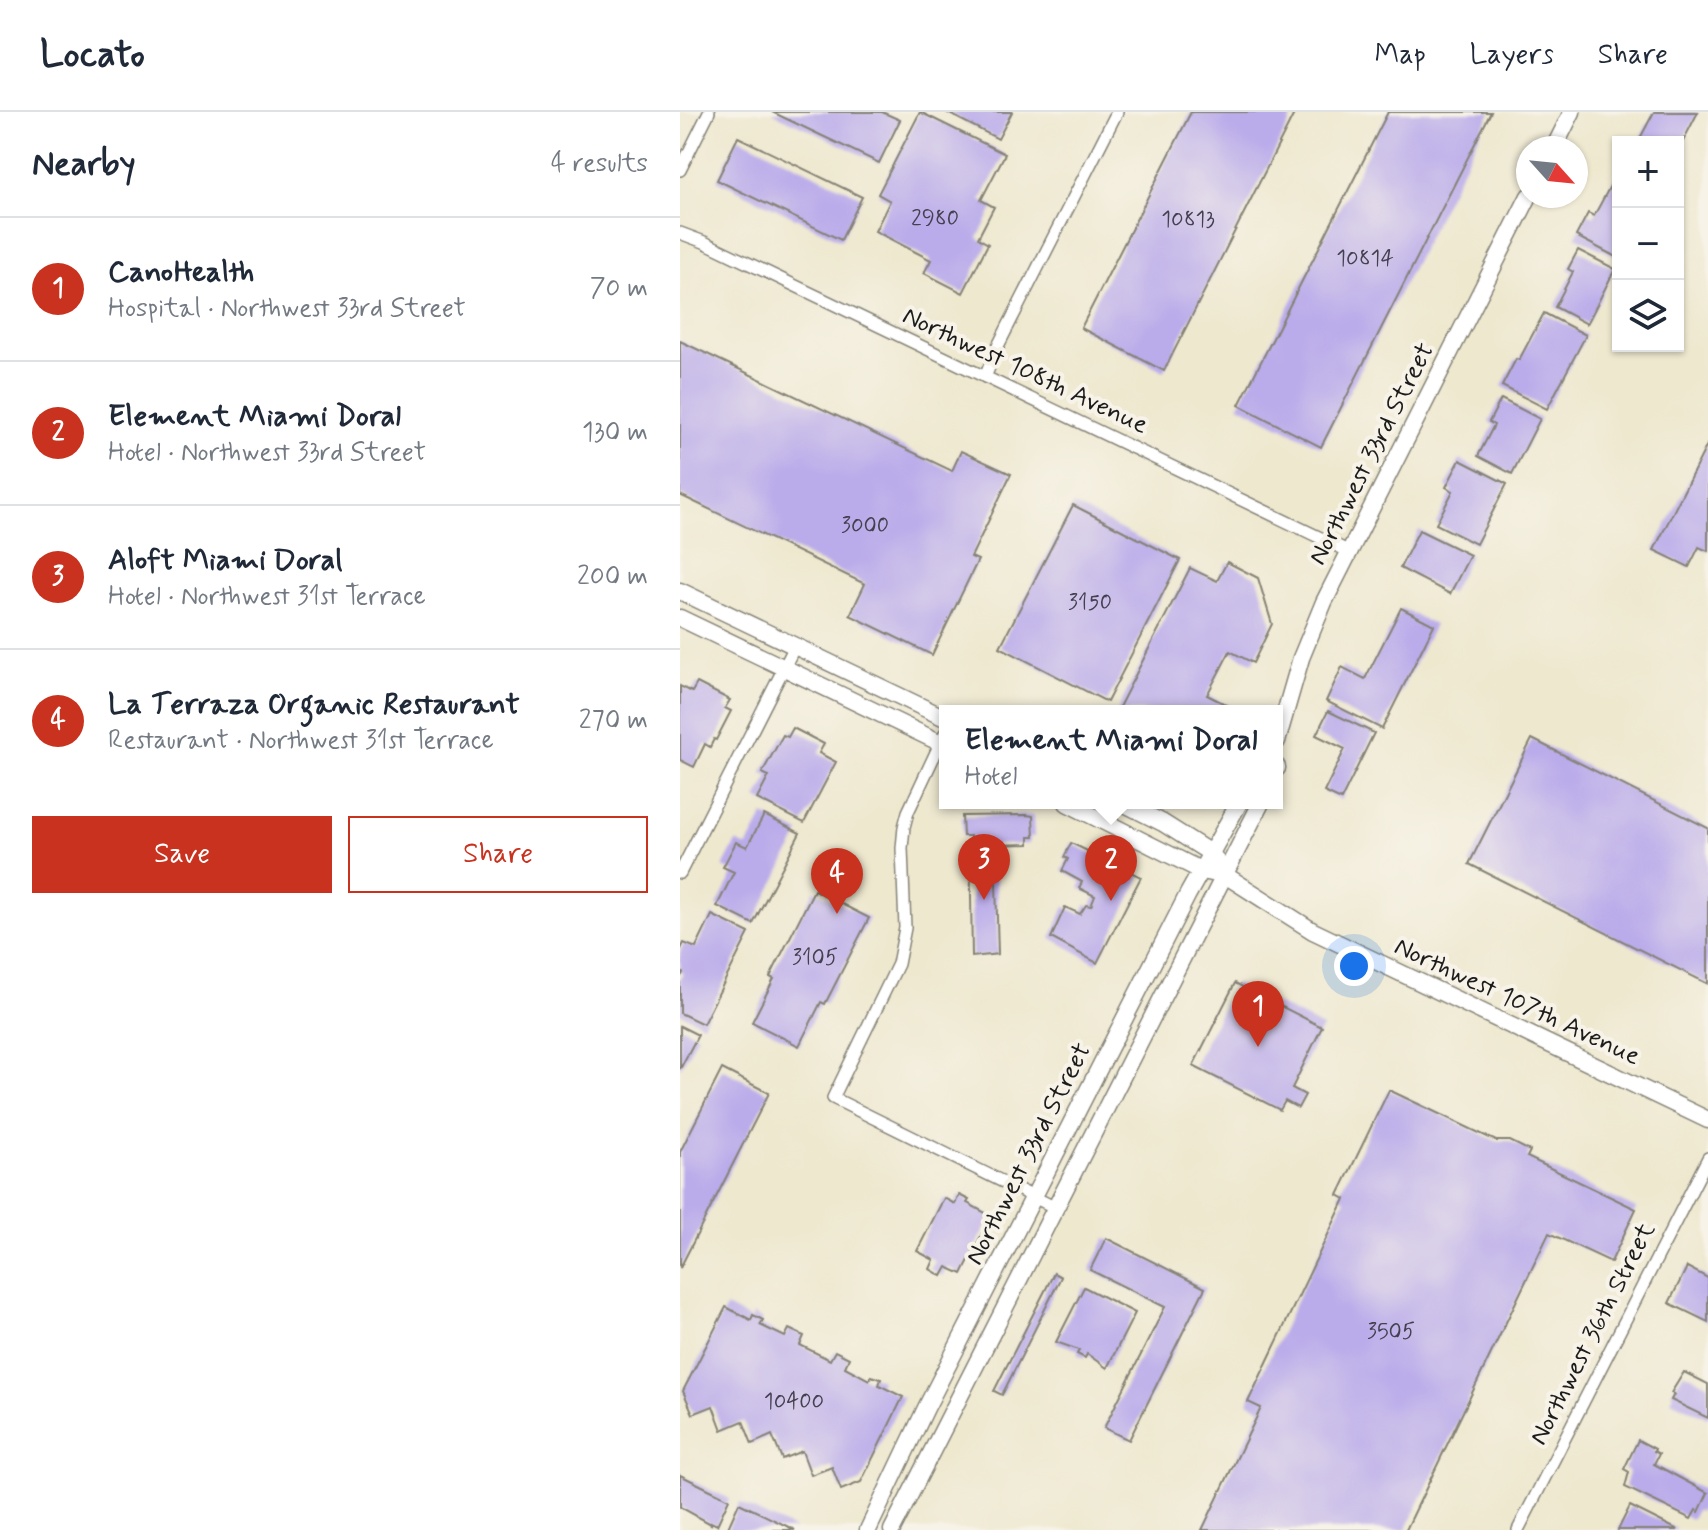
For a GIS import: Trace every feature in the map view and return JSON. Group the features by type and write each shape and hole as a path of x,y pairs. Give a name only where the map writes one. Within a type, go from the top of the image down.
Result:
{"street":[{"path":"680,170 709,112"},
{"path":"985,377 1117,112"},
{"path":"1560,136 1572,112"},
{"name":"Northwest 33rd Street","path":"1283,720 1301,658 1350,552 1523,208"},
{"name":"Northwest 108th Avenue","path":"680,233 1350,552"},
{"path":"680,591 939,715"},
{"path":"680,618 939,738"},
{"path":"680,873 795,646"},
{"path":"939,750 908,812 904,827 905,928 898,964 833,1098 1056,1208"},
{"name":"Northwest 107th Avenue","path":"1079,809 1202,871 1225,875 1324,937 1708,1120"},
{"name":"Northwest 107th Avenue","path":"1135,809 1212,854 1225,875"},
{"name":"Northwest 33rd Street","path":"868,1530 1034,1197 1236,809"},
{"name":"Northwest 33rd Street","path":"892,1530 1258,809"},
{"name":"Northwest 36th Street","path":"1518,1530 1708,1158"}],"building":[{"path":"772,112 882,112 900,120 879,163"},
{"path":"920,112 1005,154 981,200 994,207 978,238 988,244 963,293 924,273 931,260 875,231 890,201 878,194"},
{"path":"946,112 1012,112 998,139"},
{"path":"1191,112 1295,112 1164,371 1081,328"},
{"path":"1388,112 1491,112 1321,447 1239,405"},
{"path":"1654,112 1698,112 1684,139 1684,136 1641,136"},
{"path":"738,137 862,197 841,240 717,180"},
{"path":"1612,183 1612,255 1576,236 1588,213 1594,216"},
{"path":"1578,250 1612,267 1612,275 1587,324 1555,307 1573,272 1568,269"},
{"path":"1544,313 1586,335 1547,409 1502,386"},
{"path":"680,341 952,471 961,451 1011,474 971,557 978,560 932,655 850,615 865,584 680,495"},
{"path":"1501,399 1540,419 1512,474 1478,456 1494,425 1489,422"},
{"path":"1708,443 1708,551 1699,547 1689,567 1654,550"},
{"path":"1460,460 1507,484 1476,544 1436,524 1453,491 1446,487"},
{"path":"1073,505 1180,560 1107,702 1000,647"},
{"path":"1419,530 1470,555 1450,594 1400,568"},
{"path":"1227,562 1258,578 1272,624 1253,663 1230,651 1207,695 1227,705 1120,705 1190,568 1217,581"},
{"path":"1401,608 1434,625 1382,729 1326,701 1342,667 1365,679"},
{"path":"697,683 730,700 725,708 731,711 716,740 710,747 705,744 694,767 680,760 680,686 692,692"},
{"path":"1328,711 1374,733 1341,800 1324,792 1345,749 1316,735"},
{"path":"793,728 824,744 819,753 836,762 804,823 757,799 769,776 762,773 783,735 788,737"},
{"path":"1532,739 1708,828 1708,984 1469,864"},
{"path":"764,815 800,833 753,924 717,906 734,872 723,867 736,842 747,847"},
{"path":"962,816 1033,816 1034,837 1029,837 1029,844 995,845 998,954 972,957 970,836 963,836"},
{"path":"1071,843 1141,877 1097,963 1051,938 1065,907 1080,914 1086,905 1091,906 1095,896 1079,888 1082,882 1062,871"},
{"path":"814,890 869,918 825,1004 821,1002 799,1046 752,1022 774,979 770,977"},
{"path":"712,915 749,933 703,1024 680,1013 680,978 683,973 680,971 680,951 684,943 696,948"},
{"path":"1235,983 1322,1027 1292,1088 1305,1095 1298,1108 1285,1101 1280,1110 1193,1066"},
{"path":"680,1026 698,1035 680,1069"},
{"path":"722,1069 769,1093 680,1268 680,1152"},
{"path":"1389,1090 1496,1141 1510,1141 1530,1151 1527,1157 1636,1209 1611,1262 1549,1233 1406,1530 1202,1530 1261,1408 1248,1402 1345,1199 1338,1195"},
{"path":"959,1195 991,1216 962,1274 947,1267 942,1276 930,1269 934,1260 917,1251 944,1198 955,1204"},
{"path":"1106,1238 1205,1288 1129,1440 1104,1428 1165,1307 1090,1270"},
{"path":"1687,1267 1708,1278 1708,1322 1669,1303"},
{"path":"1054,1273 1061,1277 1002,1395 994,1391"},
{"path":"1084,1287 1135,1313 1107,1368 1087,1354 1085,1358 1077,1354 1079,1350 1056,1342"},
{"path":"726,1307 751,1320 753,1315 763,1320 760,1325 785,1337 789,1329 804,1336 800,1345 830,1360 835,1351 849,1358 845,1367 869,1380 871,1376 881,1379 879,1385 903,1397 861,1482 841,1490 832,1467 811,1475 802,1451 782,1459 772,1435 752,1444 743,1421 722,1430 713,1406 693,1414 683,1391"},
{"path":"1684,1372 1708,1384 1708,1418 1671,1400 1674,1394 1671,1393"},
{"path":"1638,1440 1659,1454 1654,1464 1708,1493 1699,1512 1696,1510 1691,1519 1625,1487 1629,1472 1624,1469"},
{"path":"680,1475 729,1499 717,1525 680,1507"},
{"path":"739,1503 795,1530 727,1530"},
{"path":"1630,1506 1678,1530 1618,1530"}],"place":[{"name":"Aloft Miami Doral","path":"984,900"},
{"name":"Element Miami Doral","path":"1111,901"},
{"name":"La Terraza Organic Restaurant","path":"837,914"},
{"name":"CanoHealth","path":"1258,1047"}]}
